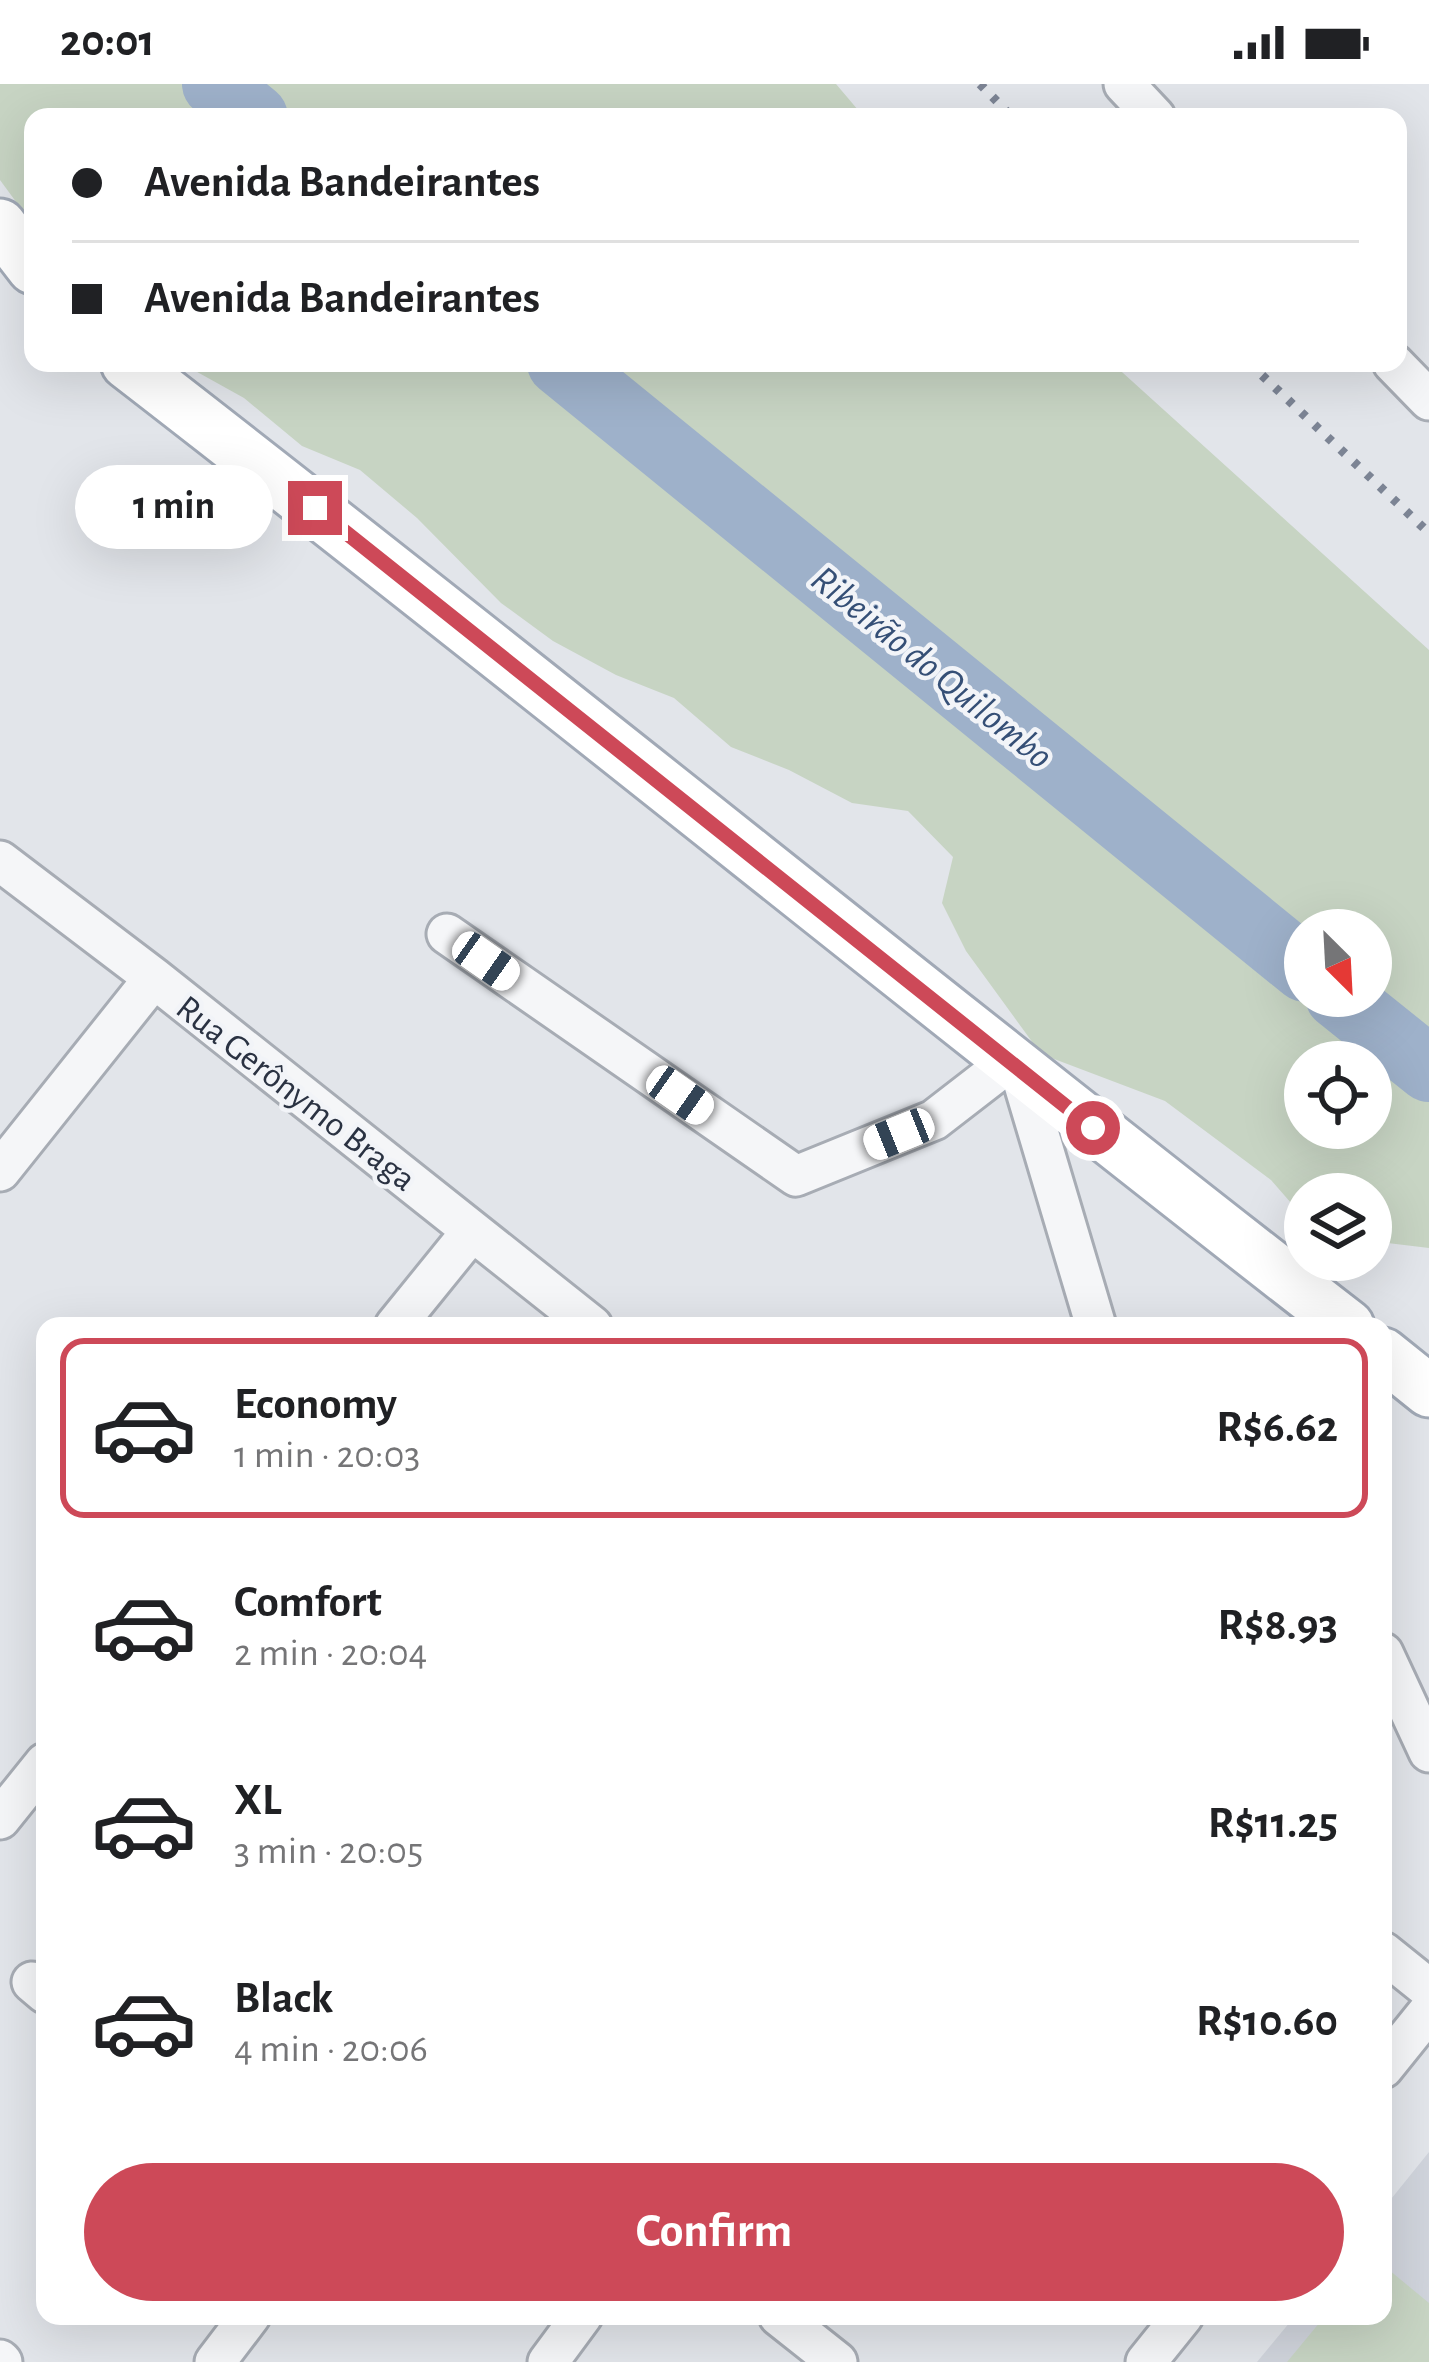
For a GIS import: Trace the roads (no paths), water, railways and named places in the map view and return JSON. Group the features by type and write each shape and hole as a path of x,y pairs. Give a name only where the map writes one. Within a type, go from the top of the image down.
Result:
{"main road":[{"path":"0,225 24,256"},
{"path":"139,372 484,639 1014,1067 1336,1317"},
{"path":"1392,1361 1429,1391"}],"street":[{"path":"1124,84 1147,108"},
{"path":"1402,372 1429,400"},
{"name":"Rua Gerônymo Braga","path":"0,861 581,1317"},
{"path":"447,934 796,1176 934,1120 1014,1067 1093,1317"},
{"path":"0,1171 154,978"},
{"path":"402,1317 472,1231"},
{"path":"1392,1672 1429,1752"},
{"path":"0,1819 36,1773"},
{"path":"1392,1959 1429,1989"},
{"path":"1392,2057 1429,2011"},
{"path":"214,2362 243,2325"},
{"path":"548,2362 576,2325"},
{"path":"790,2325 837,2362"},
{"path":"1146,2362 1176,2325"}],"waterway":[{"name":"Ribeirão do Quilombo","path":"215,84 244,108"},
{"name":"Ribeirão do Quilombo","path":"571,372 1284,952"},
{"name":"Ribeirão do Quilombo","path":"1364,1017 1429,1069"}],"railway":[{"path":"980,84 1003,108"},
{"path":"1259,372 1429,533"}]}
